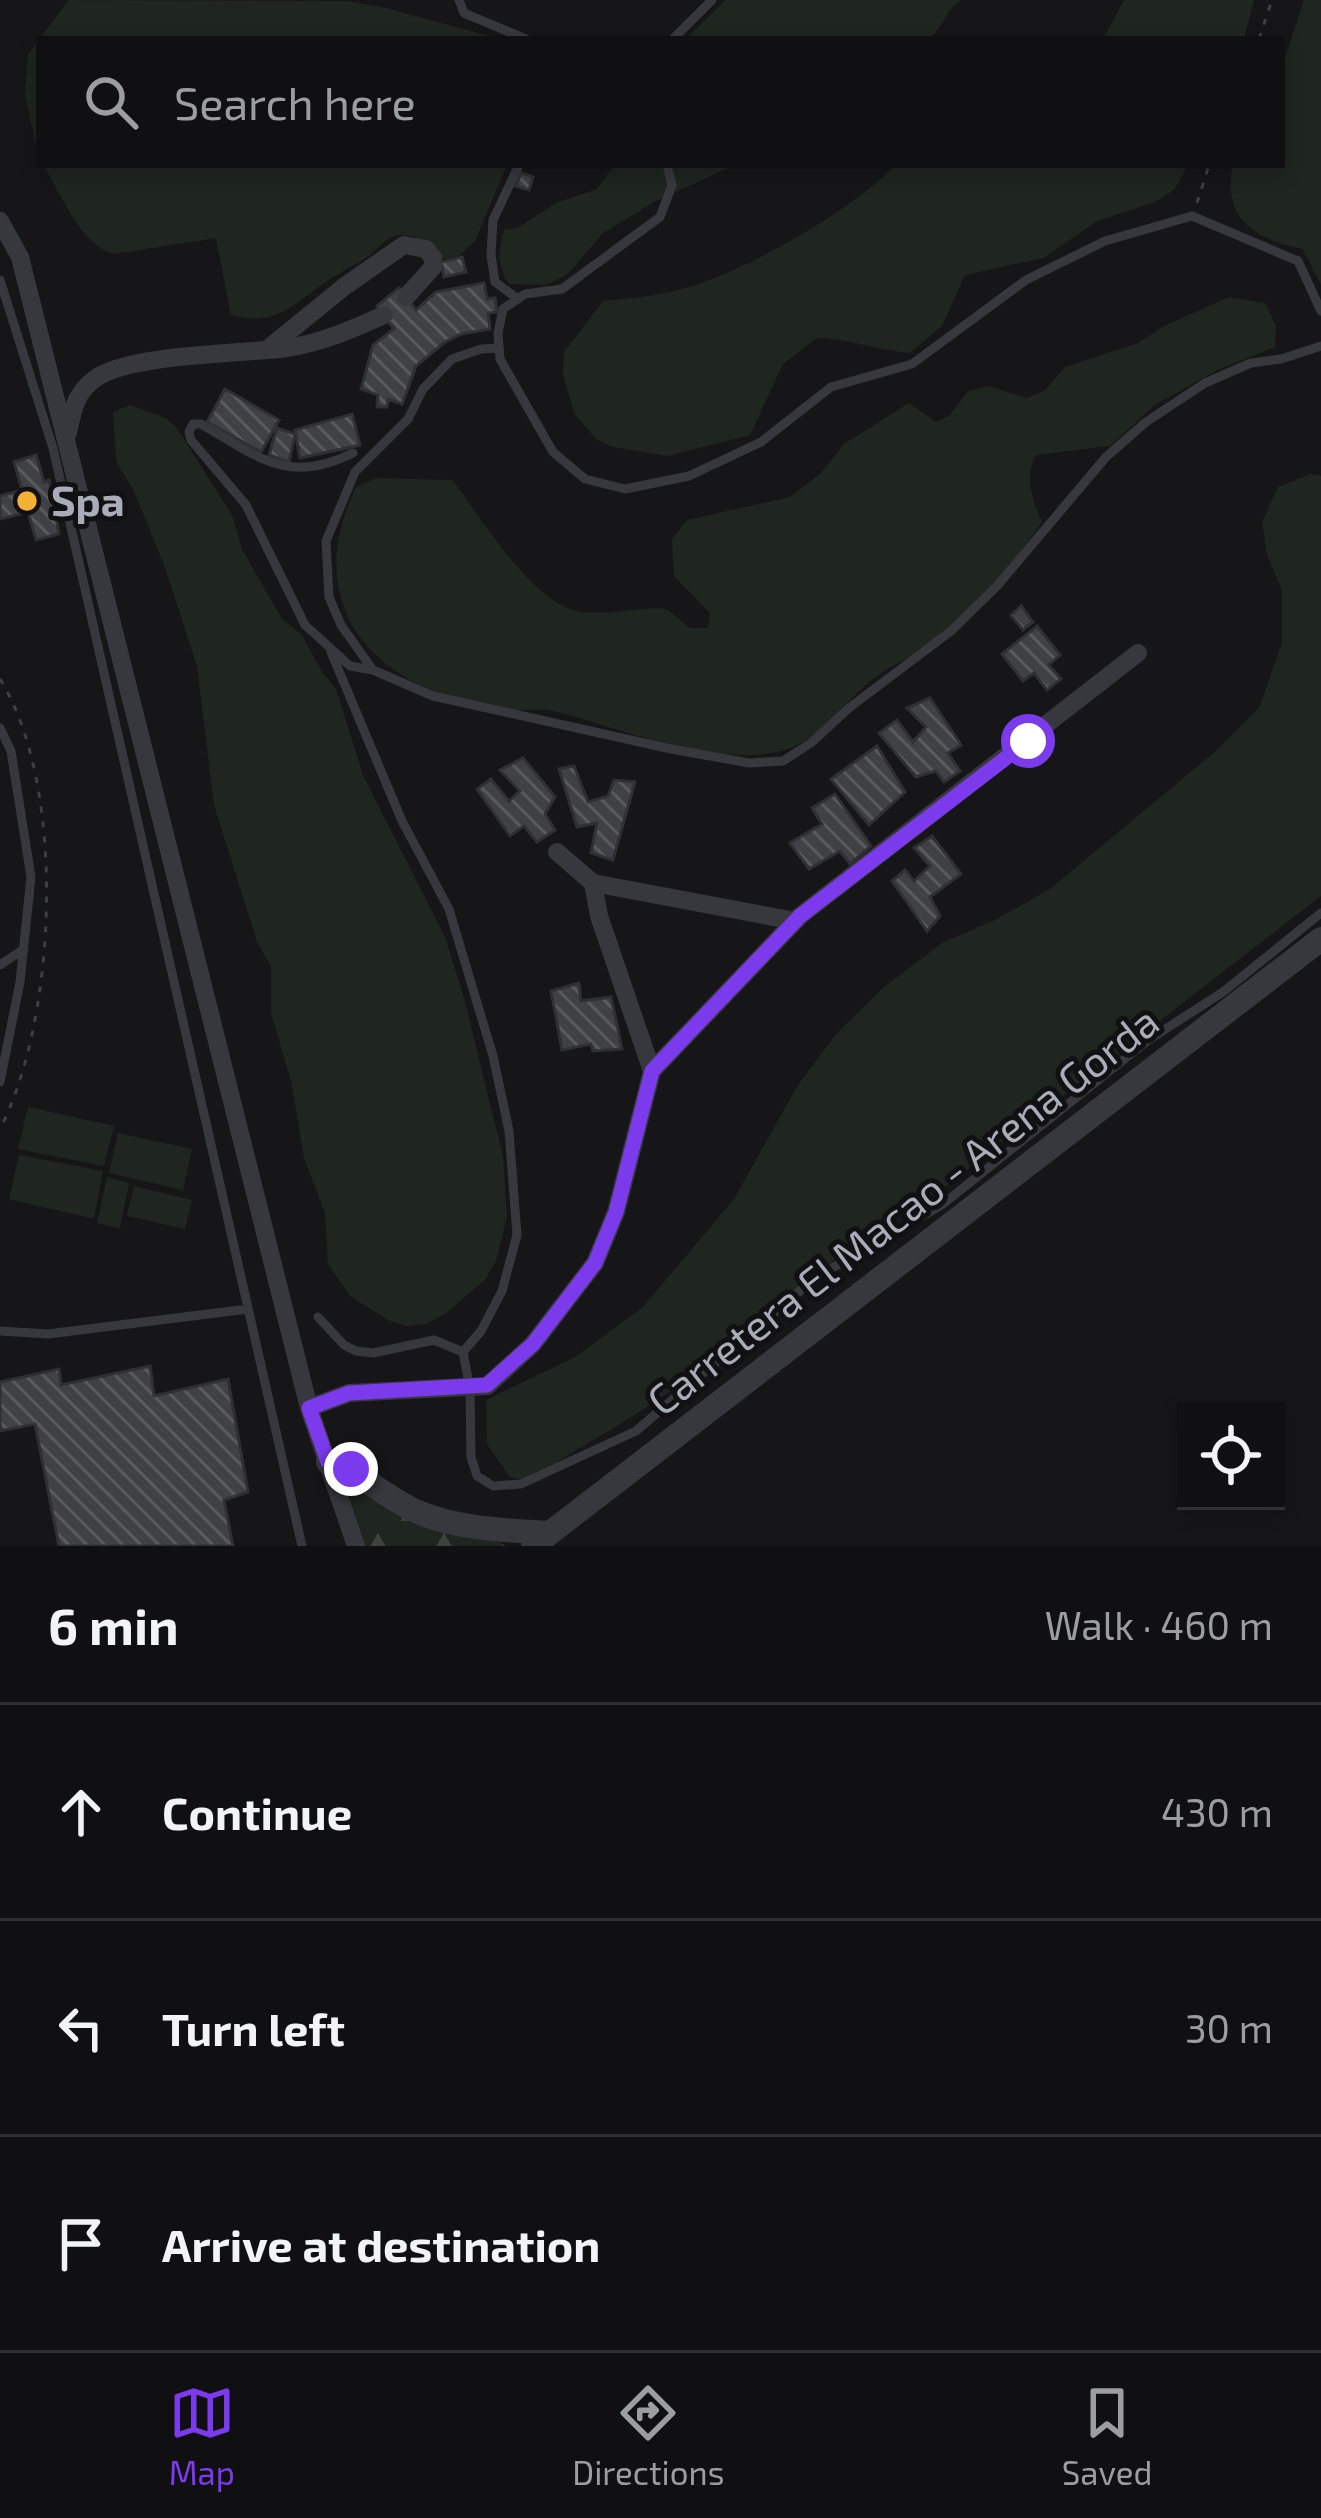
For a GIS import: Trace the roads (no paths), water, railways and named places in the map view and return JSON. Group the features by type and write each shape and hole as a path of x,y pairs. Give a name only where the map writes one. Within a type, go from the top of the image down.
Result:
{"street":[{"path":"0,221 20,256 309,1408 356,1546"},
{"path":"267,350 345,286 404,245 416,245 433,258 433,268 406,297"},
{"path":"67,438 75,397 99,375 135,364 292,347 348,332 384,315"},
{"path":"309,1408 349,1393 487,1385 533,1344 595,1263 616,1212 652,1071 795,921 1138,653"},
{"path":"557,852 592,883 795,921"},
{"path":"592,883 652,1071"},
{"name":"Carretera El Macao - Arena Gorda","path":"540,1540 1321,939"},
{"path":"328,1462 351,1469 416,1511 440,1520 540,1540"}],"lane":[{"path":"459,0 464,13 519,36"},
{"path":"676,36 712,0"},
{"path":"518,168 493,220 491,255 496,282 518,298"},
{"path":"668,168 672,184 659,217 562,289 524,294 502,309 500,359 553,452 585,479 625,489 688,476 761,442 831,387 912,364 1026,280 1105,242 1192,216 1298,261 1321,311"},
{"path":"0,280 53,448 302,1546"},
{"path":"353,453 309,469 276,466 201,424 193,424 189,432 246,506 305,625 350,666 373,670 433,696 671,749 749,763 782,761 951,631 997,586 1106,457 1146,422 1204,383 1251,363 1321,346"},
{"path":"373,670 341,625 329,597 326,541 355,472 408,418 423,389 452,359 499,348"},
{"path":"329,646 402,821 448,909 493,1056 509,1131 517,1235 502,1291 481,1331 463,1352"},
{"path":"0,728 11,751 31,877 24,949 0,1082"},
{"path":"463,1352 470,1389 471,1457 477,1476 493,1486 521,1484 636,1431 815,1278 943,1204 1147,1041 1222,992 1321,913"},
{"path":"0,965 24,949"},
{"path":"0,1020 10,1033"},
{"path":"0,1331 48,1334 248,1309"},
{"path":"318,1317 356,1351 373,1353 434,1340 463,1352"}],"place":[{"name":"Spa","path":"27,501"}]}
